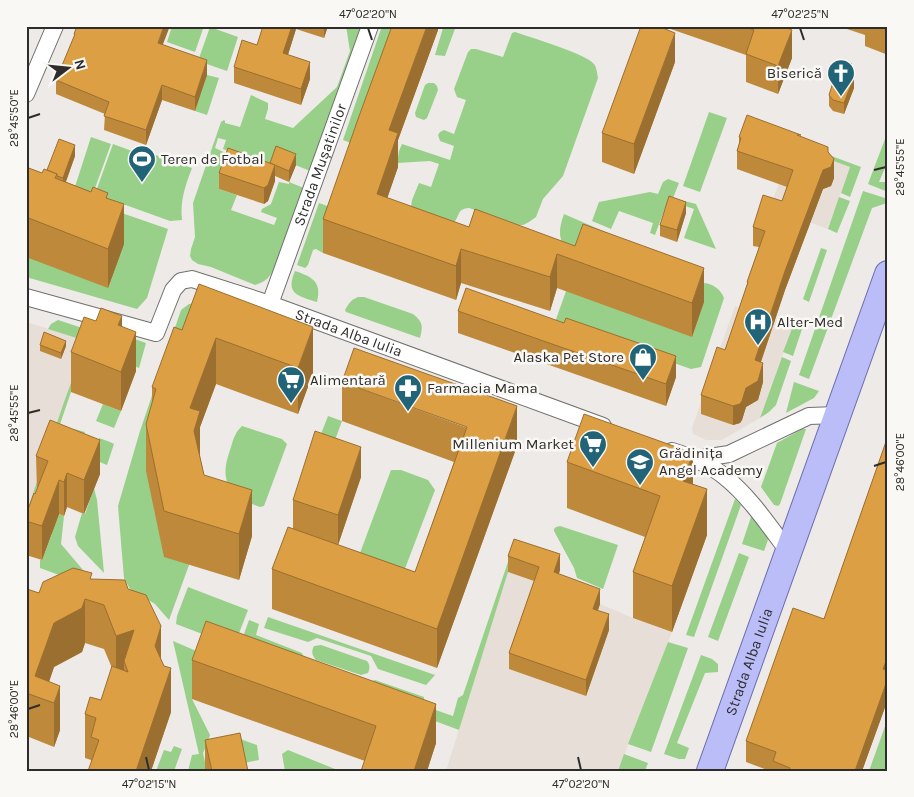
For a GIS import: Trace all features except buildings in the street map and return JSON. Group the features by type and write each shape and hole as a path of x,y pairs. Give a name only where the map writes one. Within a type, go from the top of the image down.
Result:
{"main road":[{"name":"Strada Alba Iulia","path":"710,771 888,274"}],"street":[{"path":"26,94 55,26"},
{"name":"Strada Mușatinilor","path":"270,304 370,26"},
{"name":"Strada Alba Iulia","path":"26,296 156,333 173,290 181,282 192,279 270,304 617,431"},
{"path":"696,459 729,454 809,416 837,415"},
{"path":"661,447 696,459 724,476 748,500 788,551"}],"shaded area":[{"path":"792,146 850,167 828,229 770,208"},
{"path":"735,306 793,326 760,418 722,440 706,440 693,434 692,428"},
{"path":"26,322 86,340 26,514"},
{"path":"508,572 600,604 672,632 618,771 446,771"}],"green space":[{"path":"172,26 195,28 204,26 195,52 167,42"},
{"path":"346,26 361,26 310,171 276,157 266,173 223,149 226,140 218,138 215,148 228,154 219,189 237,195 231,210 274,225 277,218 261,212 262,209 271,204 279,182 289,184 289,182 304,188 271,274 267,279 255,285 211,267 198,264 190,256 195,237 193,203 221,122 224,120 225,123 240,127 251,95 268,103 265,119 293,128 337,87 350,51"},
{"path":"382,26 405,26 361,147 343,140"},
{"path":"439,26 456,26 445,56 435,55 443,28"},
{"path":"210,27 238,37 227,71 198,61"},
{"path":"515,32 580,55 593,63 596,68 598,78 563,176 543,199 536,217 523,225 518,225 469,208 461,211 454,223 411,207 419,183 431,187 439,164 430,161 397,163 402,144 450,160 454,146 440,141 438,135 444,130 454,134 466,100 457,97 454,89 468,52 471,49 476,49 503,57 512,33"},
{"path":"207,75 219,78 207,115 195,111"},
{"path":"434,83 438,90 427,118 424,120 416,117 415,113 425,85"},
{"path":"709,112 727,118 700,192 683,186"},
{"path":"888,131 888,161 879,182 888,182 888,192 868,184"},
{"path":"91,137 111,144 90,202 168,229 147,298 137,309 26,277 26,179 72,196"},
{"name":"Teren de Fotbal","path":"113,144 148,157 150,153 192,168 182,200 182,220 170,221 95,194"},
{"path":"810,148 861,167 850,197 841,193 850,167 809,152"},
{"path":"668,179 679,183 673,198 696,204 716,249 684,238 694,209 668,200 655,235 650,233 653,223 619,211 611,229 592,221 599,202 650,192 658,194 663,182"},
{"path":"863,191 888,199 887,203 872,208 809,379 799,375"},
{"path":"839,197 850,201 837,233 828,229"},
{"path":"319,203 338,210 323,253 316,249 313,250 308,265 305,268 297,265"},
{"path":"564,214 610,234 692,337 704,302 701,283 712,285 721,292 724,298 701,367 691,369 561,323 549,339 576,263 561,240 560,230"},
{"path":"821,248 827,250 809,302 803,299"},
{"path":"295,271 315,281 318,290 317,302 295,293 292,279"},
{"path":"358,297 364,297 413,314 419,319 421,324 420,338 346,312 345,310 349,304"},
{"path":"200,303 189,565 169,620 155,604 130,589 124,578 118,506 140,431 181,310 189,304"},
{"path":"58,320 110,337 115,332 146,343 139,368 120,360 84,356 56,436 74,429 85,432 78,452 36,490 48,495 43,508 64,516 61,544 100,590 40,568 40,560 42,560 52,534 26,549 26,514 86,341 48,329 51,324"},
{"path":"793,326 802,329 793,356 783,352"},
{"path":"782,357 791,361 776,405 760,418"},
{"path":"794,382 819,391 814,398 786,413"},
{"path":"103,404 121,411 114,428 96,421"},
{"path":"328,416 342,421 331,451 314,452"},
{"path":"242,426 282,439 287,444 264,506 260,507 232,496 227,482 227,461 235,435"},
{"path":"802,429 806,429 780,504 778,506 774,505 761,487 777,443"},
{"path":"99,438 114,444 107,465 92,457"},
{"path":"391,470 401,470 428,480 435,490 401,579 360,553"},
{"path":"94,488 97,500 104,573 78,546 75,537 82,513 85,514"},
{"path":"735,499 741,505 694,637 686,635"},
{"path":"752,514 767,534 768,540 764,551 742,544"},
{"path":"560,526 618,545 603,589 577,578 574,568 554,531 556,527"},
{"path":"511,553 508,572 459,730 239,648 249,620 259,624 256,635 302,653 307,664 364,684 375,680 424,697 424,706 453,716 458,698 463,695"},
{"path":"739,553 749,557 718,641 708,637"},
{"path":"188,587 248,610 234,646 176,624 177,616"},
{"path":"268,617 435,675 426,685 378,669 371,656 317,638 308,642 264,628"},
{"path":"173,641 208,656 192,699 210,735 203,753 207,771 188,771 192,755 199,754"},
{"path":"668,642 688,648 651,752 628,744"},
{"path":"321,645 367,661 369,664 368,673 361,675 316,660 312,653 313,648 314,646"},
{"path":"701,655 712,659 718,664 718,672 705,673 677,743 689,748 685,759 679,759 664,754"},
{"path":"888,718 888,771 869,771"},
{"path":"232,736 257,745 259,760 230,766"},
{"path":"174,746 182,749 174,771 156,771 164,750 171,752"},
{"path":"288,750 340,771 285,771 282,754"},
{"path":"624,754 648,763 645,771 618,771"}],"place":[{"name":"Biserică","path":"841,97"},
{"name":"Teren de Fotbal","path":"142,183"},
{"name":"Alter-Med","path":"758,346"},
{"name":"Alaska Pet Store","path":"643,381"},
{"name":"Alimentară","path":"291,404"},
{"name":"Farmacia Mama","path":"408,412"},
{"name":"Millenium Market","path":"593,468"},
{"name":"Grădinița Angel Academy","path":"640,486"}]}
